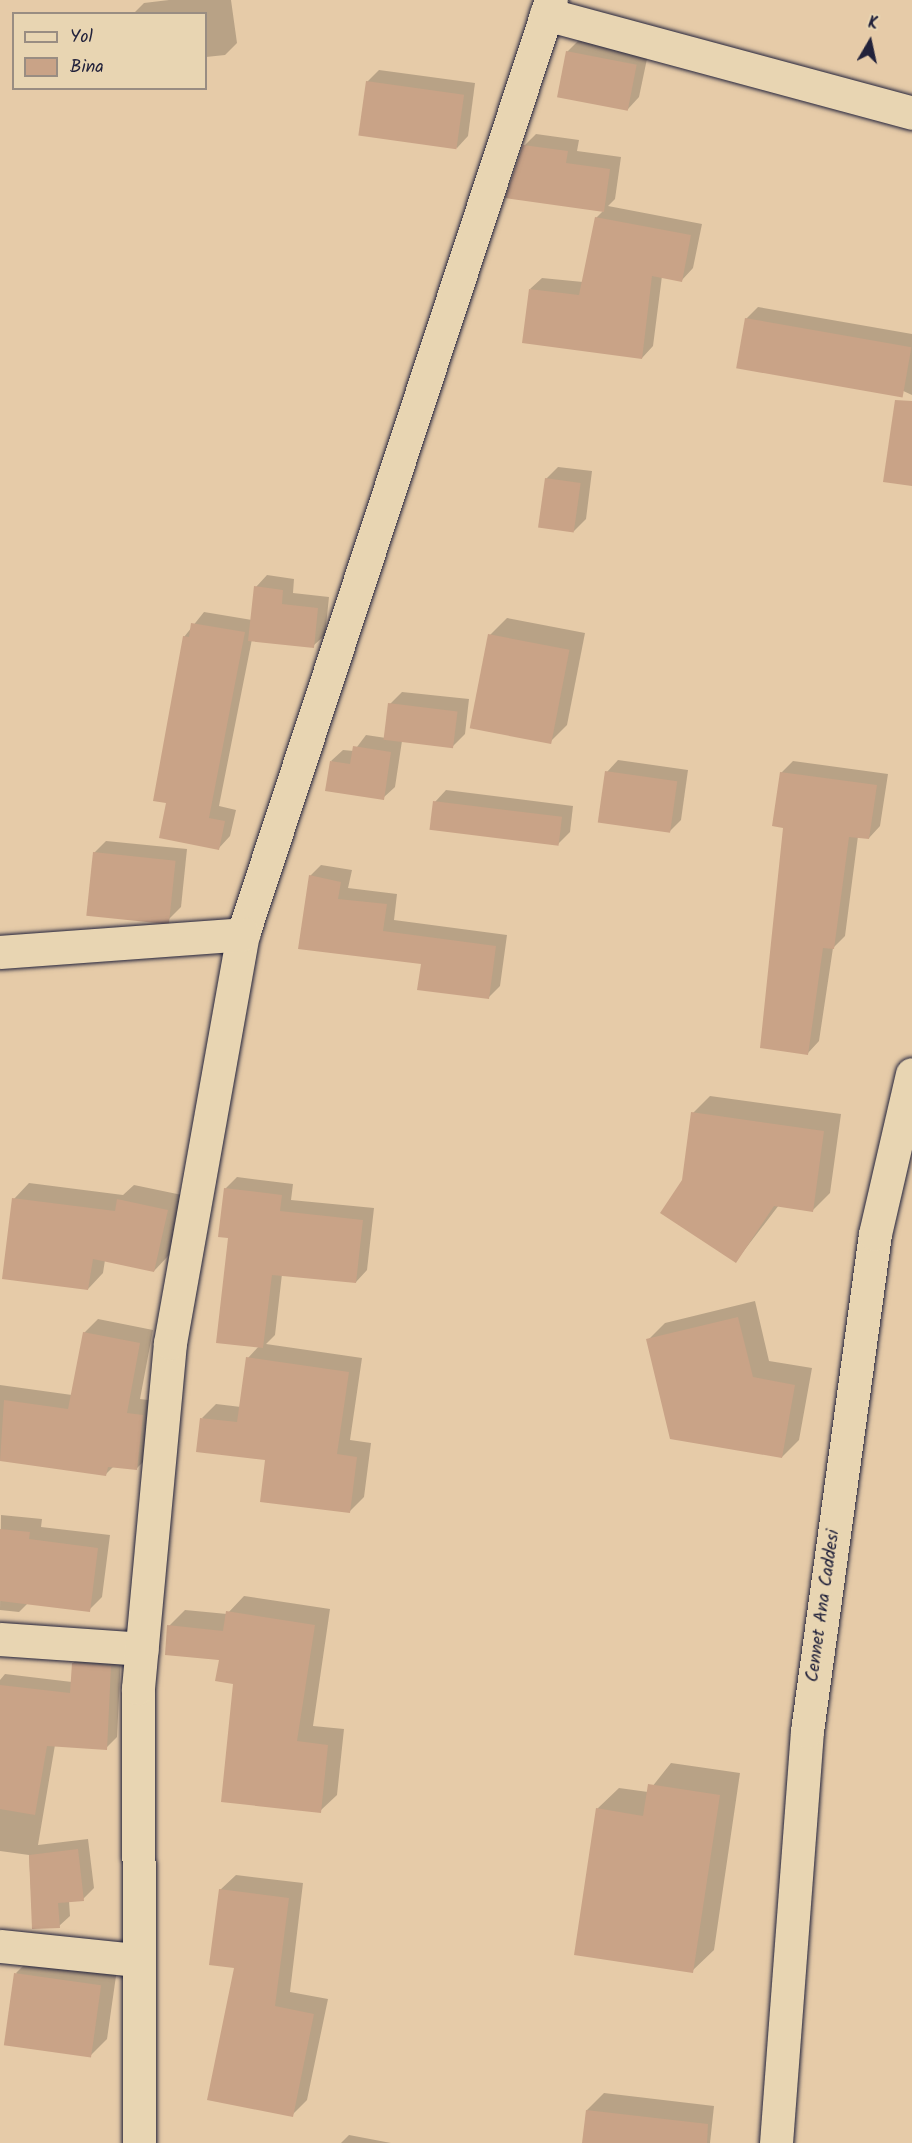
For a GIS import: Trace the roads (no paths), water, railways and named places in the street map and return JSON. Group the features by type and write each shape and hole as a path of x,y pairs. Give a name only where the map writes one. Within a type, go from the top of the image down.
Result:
{"street":[{"path":"139,2143 135,1960 142,1649 170,1343 243,934 548,7 912,113"},
{"path":"0,952 243,934"},
{"name":"Cennet Ana Caddesi","path":"776,2143 807,1731 875,1234 912,1074"},
{"path":"0,1639 142,1649"},
{"path":"0,1946 135,1960"}]}
